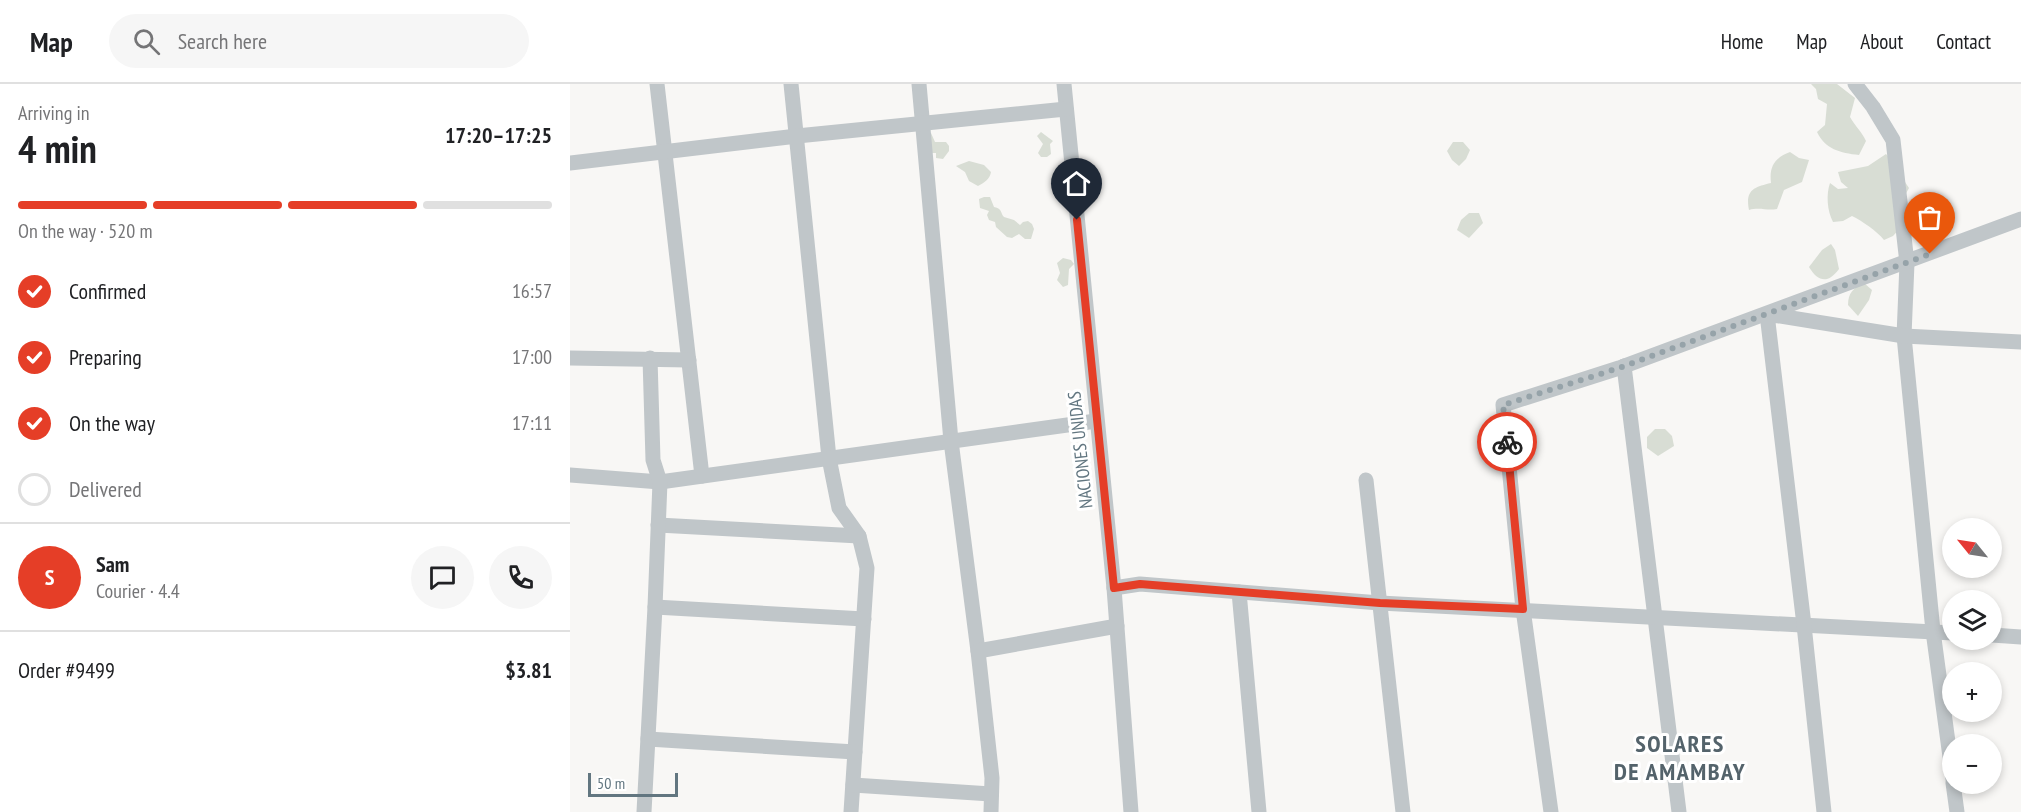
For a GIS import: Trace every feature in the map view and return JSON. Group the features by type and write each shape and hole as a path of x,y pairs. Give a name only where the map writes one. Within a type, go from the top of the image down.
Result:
{"street":[{"path":"657,84 702,476"},
{"path":"791,84 829,458 839,508 859,536 867,567 851,812"},
{"path":"919,84 951,441 992,778 991,812"},
{"name":"NACIONES UNIDAS","path":"1064,84 1114,588 1131,812"},
{"path":"1855,84 1873,107 1893,140 1907,263 1904,336 1933,631 1947,734"},
{"path":"570,163 797,136 1066,109"},
{"path":"1551,812 1523,609 1503,405 1624,366 2020,224"},
{"path":"1767,314 1904,336 2021,342"},
{"path":"1767,314 1824,812"},
{"path":"570,358 689,360"},
{"path":"644,812 656,607 660,482 653,459 650,358"},
{"path":"1624,366 1679,812"},
{"path":"570,475 660,482 1096,421"},
{"path":"1366,480 1403,812"},
{"path":"658,525 859,536"},
{"path":"1114,588 1140,584 1380,603 1942,632"},
{"path":"1239,592 1259,812"},
{"path":"656,607 864,619"},
{"path":"978,651 1117,626"},
{"path":"2002,636 2021,637"},
{"path":"648,739 855,752"},
{"path":"853,785 991,794"},
{"path":"1955,794 1957,812"}],"shaded area":[{"path":"1811,84 1837,84 1855,98 1850,117 1866,141 1859,155 1834,149 1820,138 1817,132 1825,125 1827,104 1818,99 1816,89"},
{"path":"1041,132 1053,141 1050,144 1051,154 1047,157 1041,157 1038,153 1043,144 1037,136"},
{"path":"931,133 935,142 946,142 949,146 949,151 943,159 936,158 936,153 932,153 927,136"},
{"path":"1453,142 1463,142 1470,150 1466,159 1459,166 1447,151"},
{"path":"1790,152 1799,158 1809,160 1802,182 1784,190 1777,209 1749,210 1748,198 1752,190 1771,183 1771,172 1776,160"},
{"path":"1886,154 1909,188 1904,197 1906,222 1893,236 1884,240 1869,226 1852,216 1843,221 1833,222 1828,202 1830,183 1838,189 1848,188 1841,182 1838,172 1868,166"},
{"path":"969,161 984,165 991,172 989,177 978,186 969,181 965,172 956,166"},
{"path":"990,197 994,207 1000,210 1004,217 1020,225 1028,221 1032,224 1034,229 1031,239 1025,239 1019,234 1012,238 1007,237 996,227 995,222 989,220 987,215 989,211 980,208 979,199"},
{"path":"1469,213 1479,213 1483,223 1469,238 1457,230 1461,220"},
{"path":"1831,244 1835,250 1839,269 1831,277 1823,279 1816,276 1809,267 1822,250"},
{"path":"1063,258 1071,260 1074,264 1069,269 1068,285 1063,287 1057,280 1060,273 1057,263"},
{"path":"1864,283 1872,290 1869,300 1858,316 1848,305 1848,301 1852,291"},
{"path":"1655,429 1665,429 1672,436 1674,446 1658,456 1647,448 1647,437"}],"way so far":[{"path":"1507,442 1503,405 1619,368 1930,254"}],"district":[{"name":"SOLARES DE AMAMBAY","path":"1680,757"}],"route":[{"path":"1077,220 1114,588 1140,584 1380,603 1523,609 1507,442"}]}
